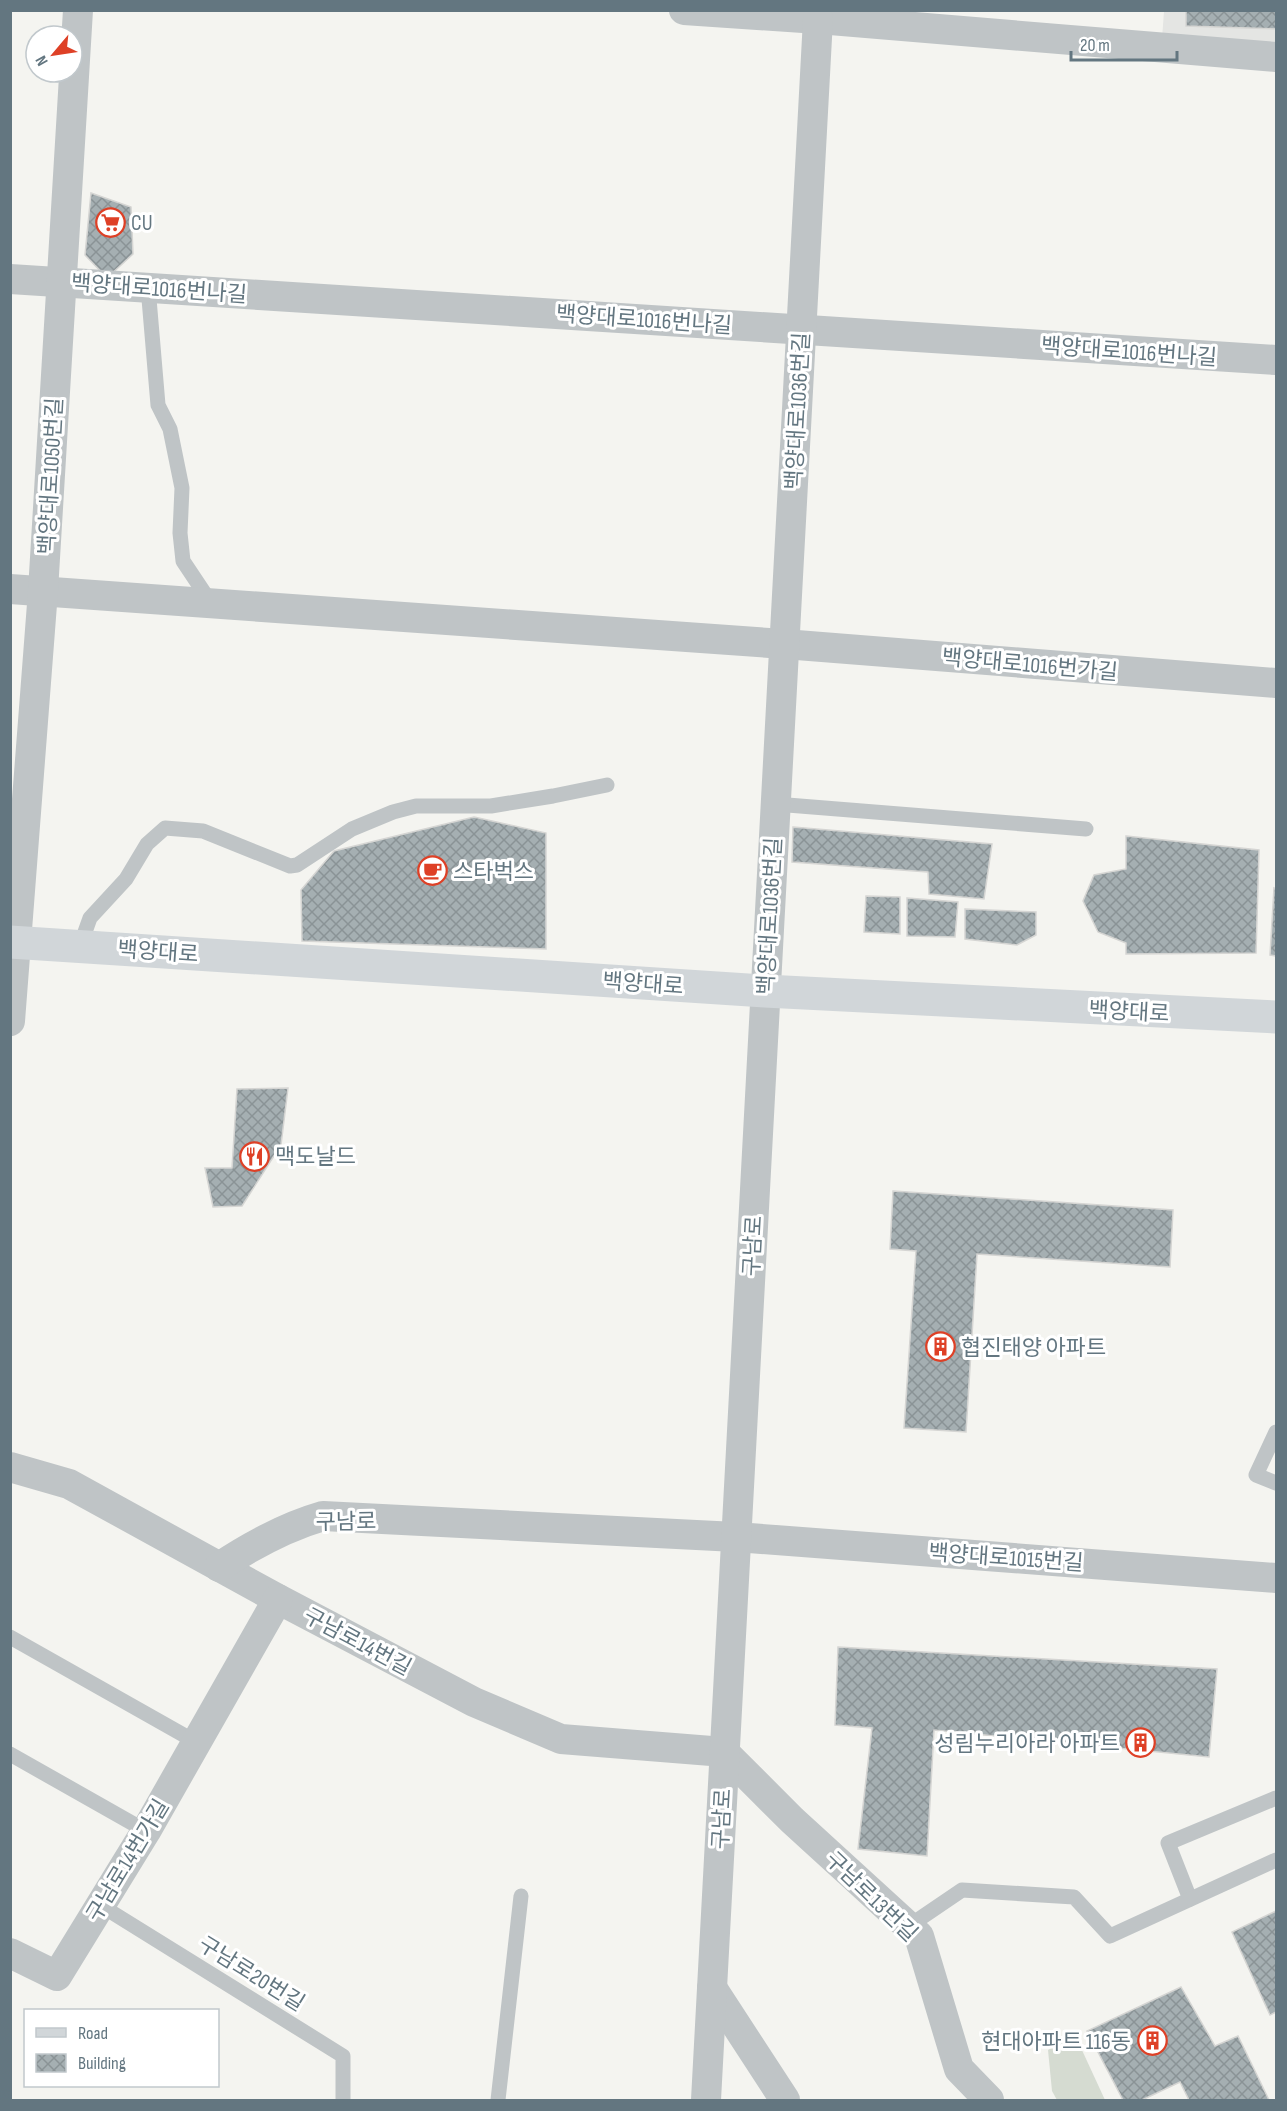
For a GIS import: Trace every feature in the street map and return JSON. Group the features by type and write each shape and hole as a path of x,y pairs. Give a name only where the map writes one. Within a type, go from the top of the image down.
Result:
{"main road":[{"name":"백양대로","path":"14,942 765,991 1218,1016 1276,1017"}],"street":[{"name":"백양대로1050번길","path":"10,1021 14,942 43,591 78,10"},
{"path":"684,10 1276,57"},
{"name":"백양대로1036번길","path":"763,1028 818,19"},
{"name":"백양대로1016번나길","path":"10,279 1276,360"},
{"name":"백양대로1016번가길","path":"10,589 784,644 1276,683"},
{"name":"구남로","path":"706,2100 763,1028"},
{"name":"구남로14번길","path":"10,1467 69,1484 278,1599 474,1702 561,1739 724,1752"},
{"name":"구남로","path":"219,1567 269,1536 299,1523 324,1516 736,1537"},
{"name":"백양대로1015번길","path":"736,1537 1276,1578"},
{"name":"구남로14번가길","path":"10,1953 57,1976 146,1831 278,1599"},
{"name":"구남로13번길","path":"724,1752 792,1820 919,1936 959,2069 989,2100"},
{"path":"712,1988 785,2100"}],"lane":[{"path":"148,287 158,405 170,429 182,488 180,533 183,561 211,603"},
{"path":"80,946 90,918 126,879 147,844 165,828 203,831 290,866 297,865 352,829 393,812 416,806 491,806 608,785"},
{"name":"백양대로1036번길","path":"775,804 1086,829"},
{"path":"1276,1432 1256,1475 1276,1483"},
{"path":"10,1637 196,1742"},
{"path":"10,1754 146,1831"},
{"path":"1190,1899 1168,1843 1276,1798"},
{"path":"909,1926 962,1890 1074,1897 1110,1936 1276,1860"},
{"path":"498,2100 521,1896"},
{"name":"구남로20번길","path":"100,1905 344,2056 344,2100"}],"shaded area":[{"path":"1164,11 1276,11 1276,48 1162,39"},
{"path":"1075,2035 1105,2100 1057,2100 1052,2091 1048,2050"}],"building":[{"path":"1186,10 1276,10 1276,29 1186,26"},
{"name":"CU","path":"91,193 131,207 133,254 107,278 85,255"},
{"name":"스타벅스","path":"474,817 546,833 546,949 302,941 301,890 334,851"},
{"path":"793,827 992,844 984,899 929,894 928,872 792,862"},
{"path":"1126,836 1259,850 1256,953 1126,954 1126,943 1098,932 1083,901 1094,875 1126,869"},
{"path":"1274,888 1276,889 1276,956 1270,955"},
{"path":"866,896 900,897 900,934 864,932"},
{"path":"907,898 958,902 955,937 907,936"},
{"path":"965,909 1036,912 1036,935 1017,945 965,939"},
{"name":"맥도날드","path":"288,1088 281,1145 242,1206 213,1207 205,1168 232,1168 237,1089"},
{"name":"협진태양 아파트","path":"893,1191 1173,1210 1170,1267 977,1254 966,1432 904,1428 916,1251 890,1249"},
{"name":"성림누리아라 아파트","path":"838,1647 1217,1669 1209,1757 934,1730 927,1856 858,1849 872,1728 835,1725"},
{"path":"1276,1911 1276,2012 1270,2015 1232,1932"},
{"name":"현대아파트 116동","path":"1181,1987 1215,2046 1238,2036 1269,2100 1189,2100 1180,2082 1142,2100 1123,2100 1087,2031"}],"place":[{"name":"CU","path":"110,222"},
{"name":"스타벅스","path":"432,871"},
{"name":"맥도날드","path":"254,1156"},
{"name":"협진태양 아파트","path":"940,1347"},
{"name":"성림누리아라 아파트","path":"1141,1743"},
{"name":"현대아파트 116동","path":"1152,2041"}]}
